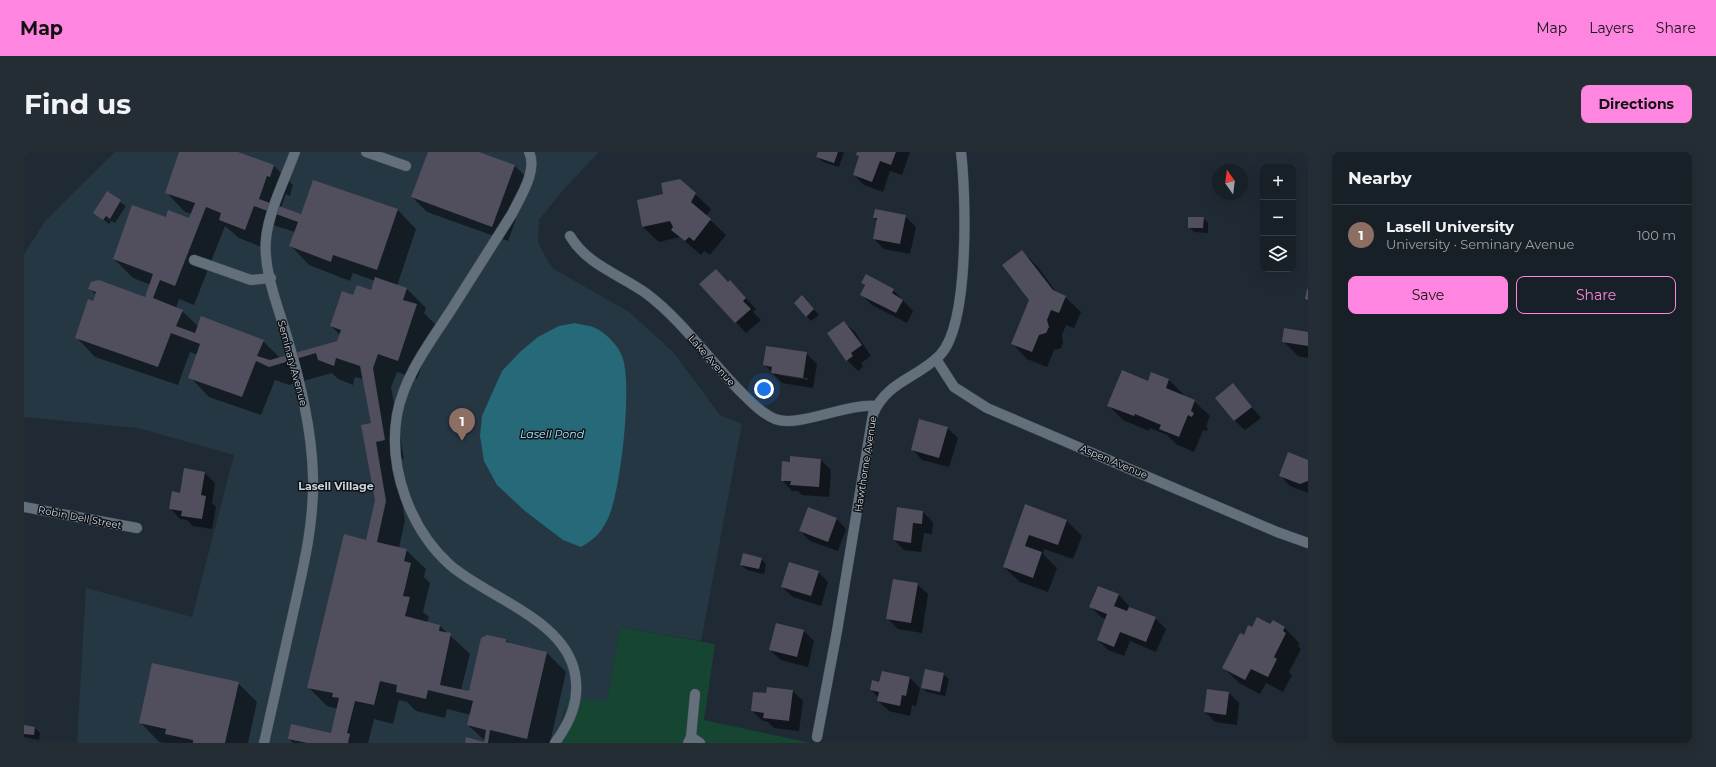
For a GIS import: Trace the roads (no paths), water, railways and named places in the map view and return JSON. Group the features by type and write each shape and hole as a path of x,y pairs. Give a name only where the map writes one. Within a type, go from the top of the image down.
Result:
{"street":[{"name":"Seminary Avenue","path":"264,743 312,526 313,476 305,404 271,278 266,250 267,233 270,220 295,152"},
{"path":"366,152 406,166"},
{"path":"529,152 532,160 529,175 512,214 423,354 406,386 397,414 395,453 403,489 430,544 450,565 527,615 547,630 565,648 570,657 576,676 576,697 569,721 555,743"},
{"name":"Hawthorne Avenue","path":"817,737 837,631 864,473 870,428 876,406 894,386 936,359 945,349 959,301 963,266 964,231 964,191 961,152"},
{"name":"Lake Avenue","path":"570,236 587,257 635,286 658,303 732,384 770,417 781,421 796,421 850,407 864,405 876,406"},
{"path":"194,260 251,280 271,278"},
{"name":"Aspen Avenue","path":"936,359 954,387 987,408 1277,532 1308,543"},
{"name":"Robin Dell Street","path":"24,507 137,528"},
{"path":"695,694 690,740 700,743"}],"water":[{"name":"Lasell Pond","path":"575,323 591,326 599,330 616,345 623,359 626,392 624,438 618,484 613,503 604,526 591,541 581,547 563,540 525,511 497,485 484,461 480,436 482,416 502,371 521,351 538,337 559,326"}],"place":[{"name":"Lasell University","path":"462,441"}],"district":[{"name":"Lasell Village","path":"336,486"}]}
